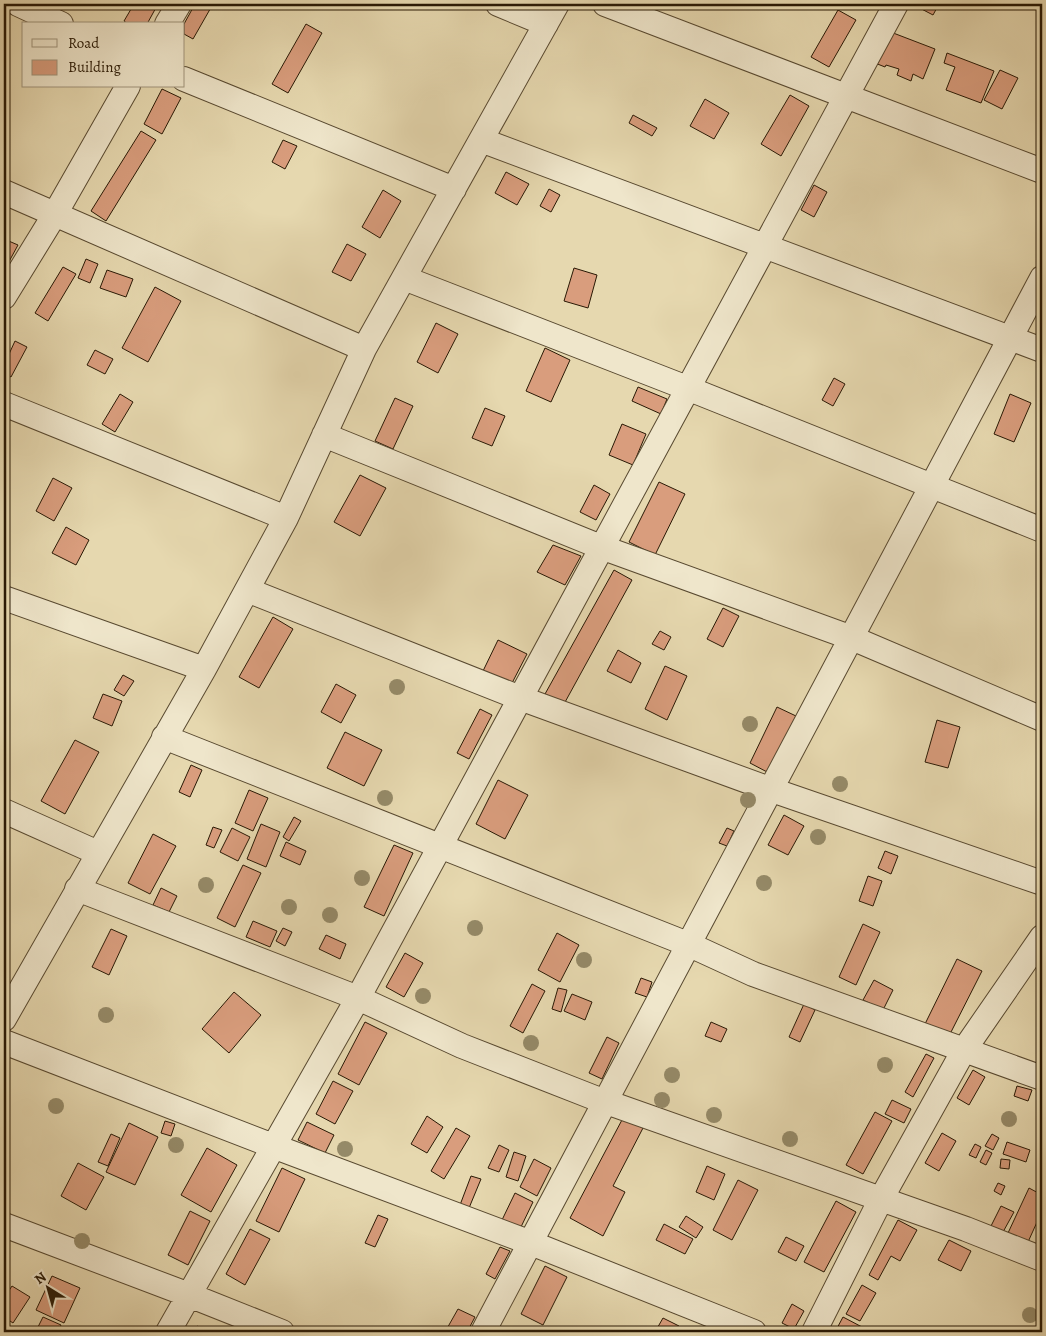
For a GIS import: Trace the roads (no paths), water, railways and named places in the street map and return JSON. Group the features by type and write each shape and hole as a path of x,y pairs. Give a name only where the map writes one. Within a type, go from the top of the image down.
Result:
{"street":[{"path":"18,4 57,22"},
{"path":"167,22 179,4"},
{"path":"4,1019 204,669 286,518 364,349 552,14 498,4"},
{"path":"605,4 1042,171"},
{"path":"168,1332 272,1146 358,998 896,4"},
{"path":"185,79 454,189"},
{"path":"4,297 55,214 127,88"},
{"path":"482,140 1042,350"},
{"path":"4,192 364,349"},
{"path":"404,278 687,388 1042,530"},
{"path":"483,1332 690,945 1042,278"},
{"path":"4,404 286,518"},
{"path":"324,435 601,546 852,638 1042,719"},
{"path":"247,590 520,698 772,790 1042,882"},
{"path":"4,598 204,669"},
{"path":"164,737 690,945 753,974 1042,1078"},
{"path":"4,811 98,853"},
{"path":"78,888 358,998 462,1046 606,1102 881,1199 1042,1259"},
{"path":"814,1332 881,1199 964,1050 1042,937"},
{"path":"4,1042 272,1146 531,1243 754,1332"},
{"path":"4,1226 282,1332"}]}
